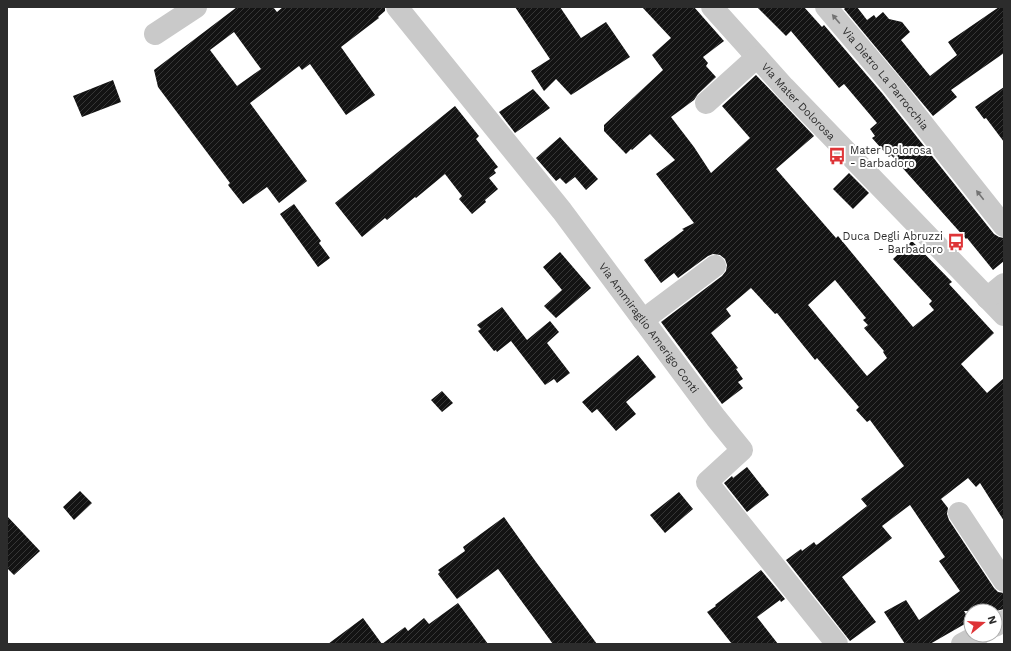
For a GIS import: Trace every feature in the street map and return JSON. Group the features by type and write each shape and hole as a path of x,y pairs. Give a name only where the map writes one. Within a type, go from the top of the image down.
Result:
{"street":[{"path":"155,34 196,7"},
{"name":"Via Ammiraglio Amerigo Conti","path":"397,7 562,212 716,418 742,450 707,482 837,644"},
{"name":"Via Mater Dolorosa","path":"712,7 876,183 1004,315"},
{"name":"Via Dietro La Parrocchia","path":"826,7 892,85 1004,226"},
{"path":"706,103 757,57"},
{"path":"643,320 716,266"},
{"path":"987,298 1004,284"},
{"path":"959,513 1004,580"}],"building":[{"path":"237,7 273,7 277,12 283,7 385,7 385,11 378,17 379,18 341,47 375,95 346,115 310,64 302,70 299,66 250,103 307,181 279,203 267,187 243,204 228,185 230,183 158,87 154,70","holes":["234,32 261,69 237,86 210,50"]},
{"path":"515,7 560,7 581,38 606,22 630,57 571,95 556,79 544,91 531,71 550,59"},
{"path":"642,7 694,7 724,41 703,57 708,63 706,66 716,77 698,94 694,100 671,117 694,147 711,173 750,138 722,106 756,75 814,136 776,169 836,238 838,236 913,327 934,310 929,304 932,301 893,259 912,241 952,282 949,284 994,333 961,364 987,393 1004,378 1004,521 980,483 976,487 968,478 941,499 948,508 947,514 949,520 994,588 998,592 1004,593 1004,609 1003,603 963,603 963,625 930,644 905,644 884,612 906,600 919,620 960,591 939,561 945,557 910,505 882,526 892,538 842,577 876,622 850,641 786,560 814,542 816,545 818,544 867,506 861,499 904,466 870,420 867,422 856,410 859,407 817,358 815,360 777,313 775,314 751,288 726,309 731,316 711,333 738,368 736,369 743,379 738,382 743,388 722,404 661,322 722,276 726,271 727,265 725,259 720,255 713,254 678,278 674,273 661,283 644,260 684,230 682,229 694,223 656,174 675,160 650,134 626,154 604,131 604,125 663,70 652,55 671,38","holes":["835,280 866,318 863,320 868,325 864,328 884,351 883,352 887,358 867,376 808,305"]},
{"path":"757,7 804,7 822,27 824,25 882,93 994,234 1004,238 1004,261 993,270 967,238 966,239 891,155 889,157 872,138 875,136 870,129 877,123 844,84 839,88 791,31 786,36"},
{"path":"846,7 857,7 867,20 874,15 876,18 883,12 889,19 902,22 910,32 901,40 930,76 957,55 948,42 999,7 1004,7 1004,53 951,90 957,97 933,116 844,9"},
{"path":"113,80 121,102 82,117 73,96"},
{"path":"1004,87 1004,142 986,118 984,119 975,107"},
{"path":"533,89 550,108 515,133 499,112"},
{"path":"455,106 479,136 476,139 498,167 494,170 496,173 489,178 498,189 472,214 459,199 462,196 445,174 416,198 415,197 387,220 385,218 362,237 335,203"},
{"path":"560,137 598,179 586,190 575,177 566,184 560,178 556,181 536,158"},
{"path":"849,173 869,193 853,209 833,189"},
{"path":"294,204 321,241 319,243 330,258 318,267 280,214"},
{"path":"560,252 591,288 556,318 544,306 562,290 543,267"},
{"path":"502,307 527,340 550,321 559,332 547,343 570,373 557,383 554,379 545,385 511,341 497,352 496,350 494,351 478,331 481,329 477,325"},
{"path":"638,355 656,377 626,402 636,414 616,431 597,409 592,413 582,402"},
{"path":"442,391 453,403 442,412 431,400"},
{"path":"747,467 769,495 747,512 724,483"},
{"path":"80,491 92,503 74,520 63,507"},
{"path":"679,492 693,509 665,533 650,515"},
{"path":"7,516 40,551 14,575 7,568"},
{"path":"504,517 597,644 553,644 498,569 457,599 438,574 440,572 438,570 465,551 463,547"},
{"path":"761,570 785,599 781,602 780,600 757,617 778,644 732,644 707,612"},
{"path":"458,603 488,644 382,644 405,627 408,631 424,618 429,624"},
{"path":"363,618 382,644 328,644"}],"place":[{"name":"Mater Dolorosa - Barbadoro","path":"837,156"},
{"name":"Duca Degli Abruzzi - Barbadoro","path":"956,242"}]}
